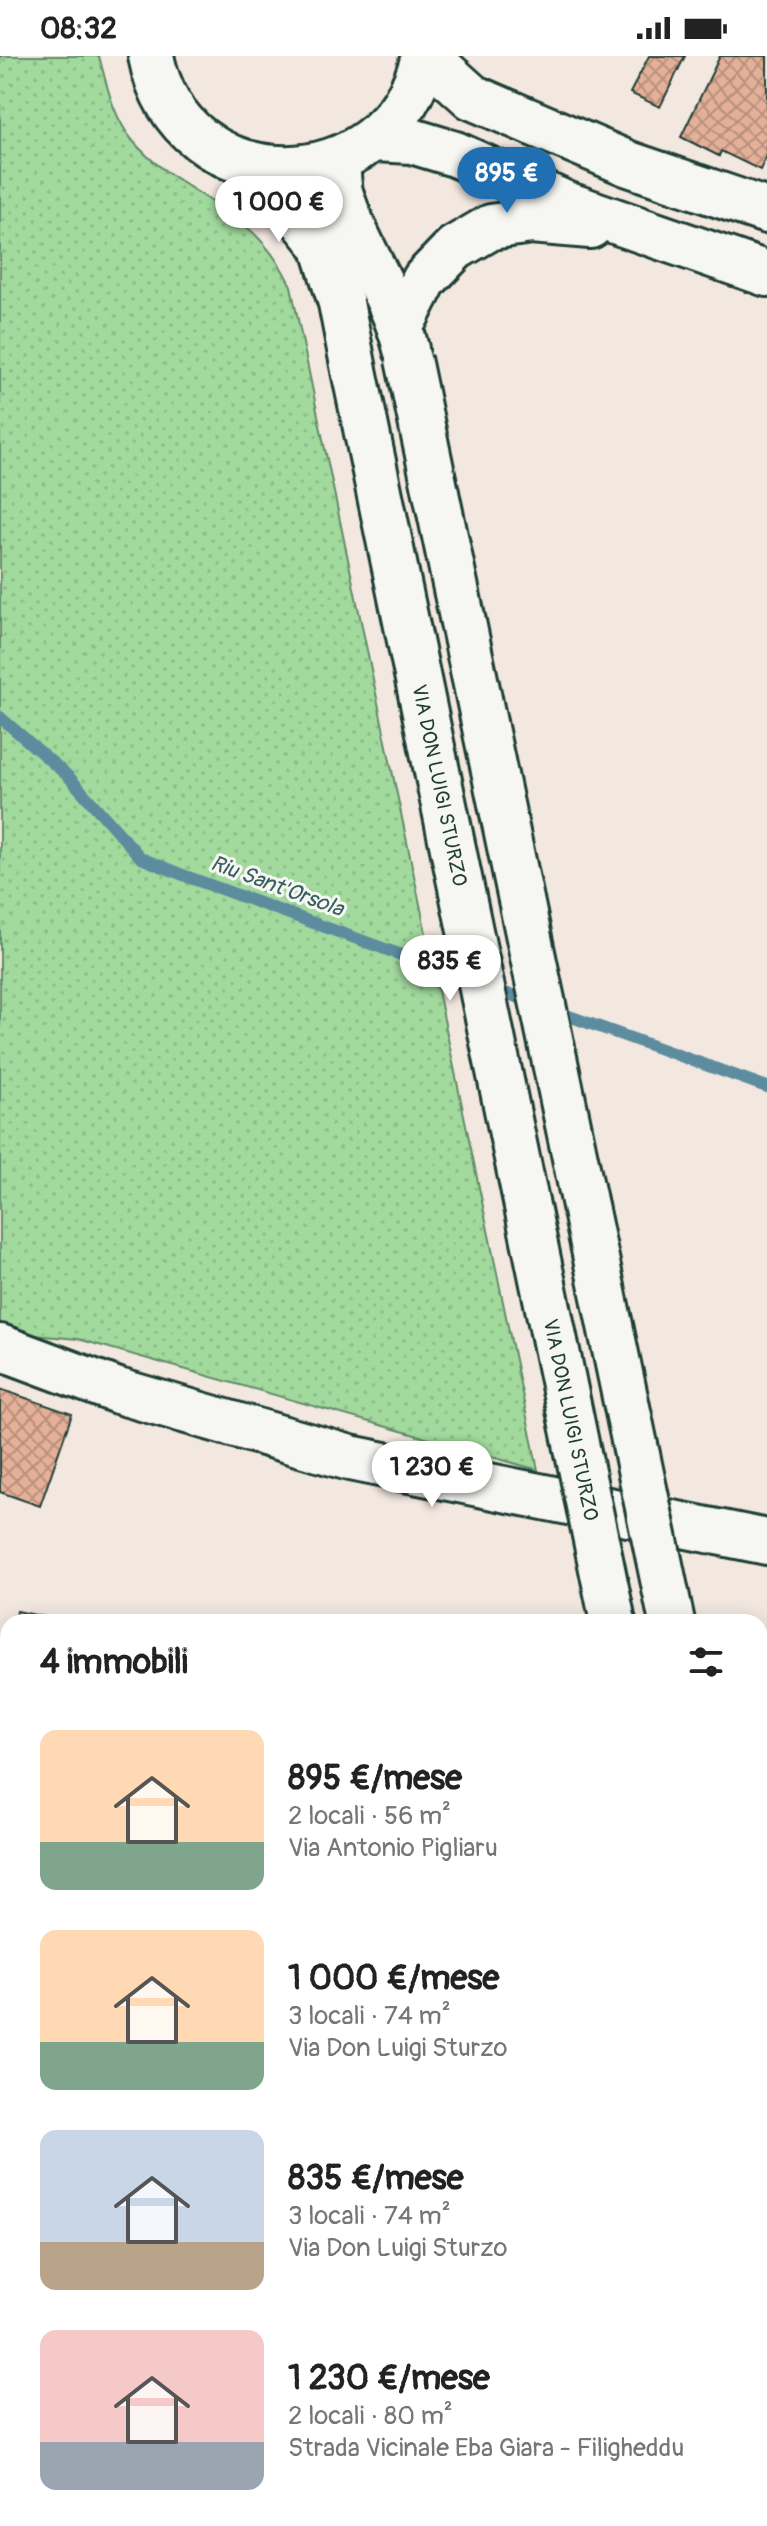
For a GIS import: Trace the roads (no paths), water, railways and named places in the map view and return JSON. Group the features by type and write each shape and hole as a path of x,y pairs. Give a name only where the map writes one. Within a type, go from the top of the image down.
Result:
{"main road":[{"path":"151,56 154,72 169,103 190,130 218,151 250,164 293,169 337,161 375,139 409,99 420,75 424,56"},
{"path":"430,56 472,97 629,164 767,211"},
{"path":"375,139 412,141 455,154 566,204 767,274"},
{"path":"337,161 340,192 404,343 670,1614"},
{"name":"VIA DON LUIGI STURZO","path":"250,164 278,190 323,245 341,303 611,1614"},
{"path":"404,343 425,279 455,248 491,227 531,221 648,232"},
{"path":"0,1347 118,1391 350,1458 767,1542"}],"waterway":[{"name":"Riu Sant'Orsola","path":"0,717 69,777 141,858 470,980"},
{"name":"Riu Sant'Orsola","path":"491,988 534,1003"},
{"name":"Riu Sant'Orsola","path":"555,1011 767,1087"}]}
